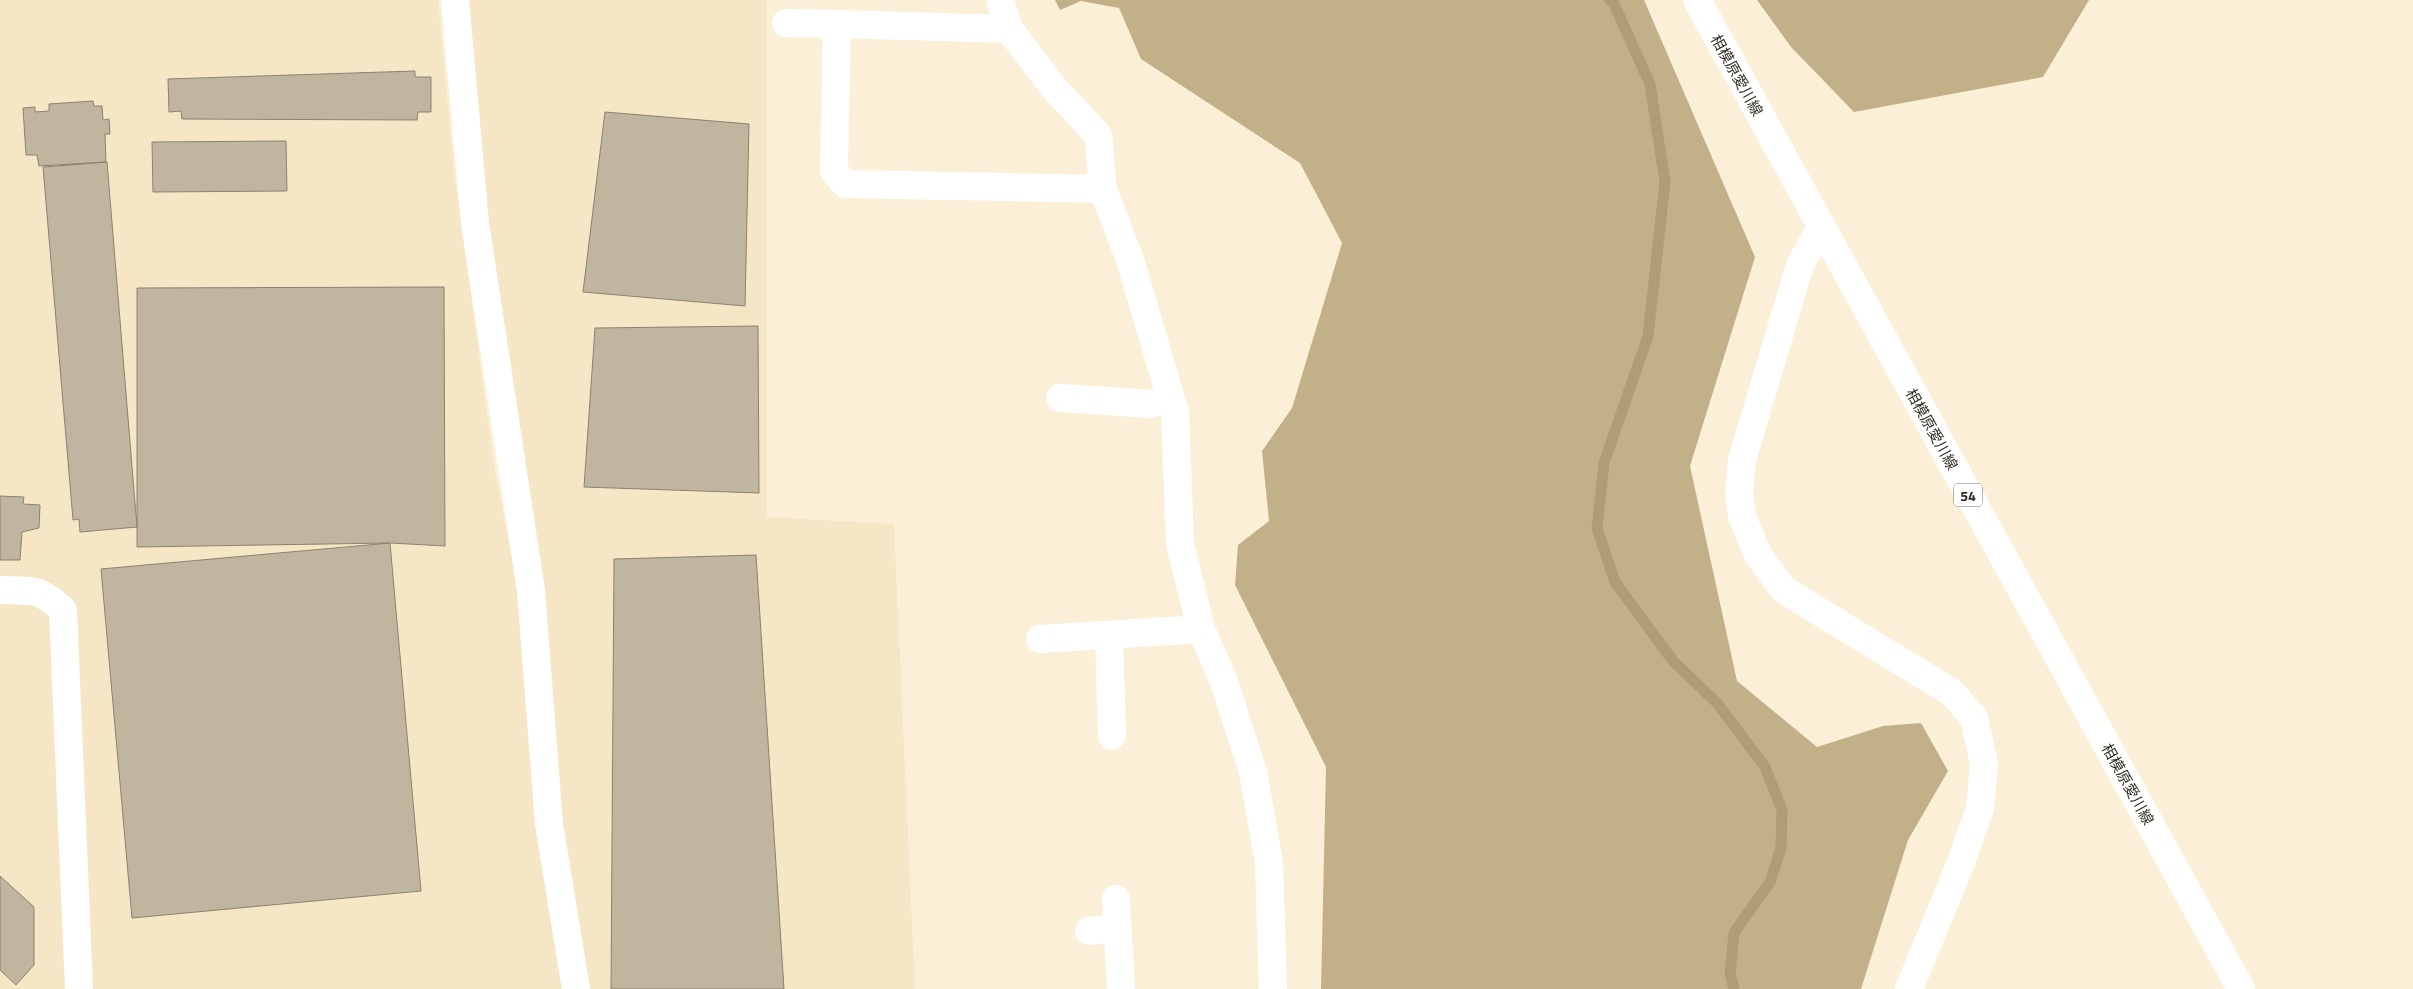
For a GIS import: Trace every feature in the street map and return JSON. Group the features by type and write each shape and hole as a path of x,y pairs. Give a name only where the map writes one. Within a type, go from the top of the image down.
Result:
{"street":[{"path":"454,0 475,223 531,591 549,824 576,989"},
{"path":"1000,0 1009,29 1054,88 1098,134 1103,189 1130,260 1175,412 1180,544 1201,629 1223,679 1253,772 1269,862 1273,989"},
{"name":"相模原愛川線","path":"1697,0 2241,989"},
{"path":"786,23 1009,29"},
{"path":"837,24 834,171 845,184 1103,189"},
{"path":"1821,228 1800,265 1742,460 1739,492 1742,516 1758,555 1784,590 1951,692 1974,718 1984,764 1980,808 1962,860 1909,989"},
{"path":"1060,398 1150,404 1170,397"},
{"path":"0,590 32,591 46,595 63,610 79,989"},
{"path":"1040,640 1201,629"},
{"path":"1109,635 1112,736"},
{"path":"1116,899 1121,989"},
{"path":"1089,931 1118,928"}],"shaded area":[{"path":"0,0 438,0 454,170 494,465 518,588 539,839 562,989 91,989 76,606 57,587 36,579 0,578"},
{"path":"466,0 767,0 767,517 894,524 915,989 588,989 559,809 470,64"},
{"path":"1055,0 1644,0 1755,257 1690,466 1737,681 1817,747 1883,726 1921,723 1948,771 1908,840 1861,989 1321,989 1326,767 1235,585 1238,545 1269,521 1262,451 1292,408 1342,243 1300,163 1141,59 1119,8 1081,1 1060,10"},
{"path":"1757,0 2089,0 2043,77 1854,112 1791,47"},
{"path":"0,603 39,604 53,617 68,989 0,989"}],"building":[{"path":"415,71 415,77 431,77 431,112 418,112 417,120 182,119 181,111 169,112 168,79"},
{"path":"93,101 94,106 102,106 103,120 109,119 110,134 105,134 106,162 39,166 37,155 26,155 23,108 35,107 35,112 49,111 49,104"},
{"path":"605,112 749,124 745,306 583,292"},
{"path":"286,141 287,191 153,192 152,142"},
{"path":"107,162 137,527 80,532 79,519 73,520 43,167"},
{"path":"444,287 445,546 390,543 137,547 137,288"},
{"path":"758,326 759,493 584,487 595,328"},
{"path":"0,496 24,497 23,504 40,505 39,528 22,532 20,560 0,560"},
{"path":"390,543 421,891 132,918 101,569"},
{"path":"756,555 784,989 611,989 614,559"},
{"path":"0,876 34,907 34,965 16,985 0,970"}],"waterway":[{"path":"1610,0 1614,4 1650,84 1665,182 1648,336 1604,463 1597,528 1615,582 1673,661 1717,703 1765,767 1782,810 1781,848 1770,882 1734,933 1730,974 1734,989"}]}
